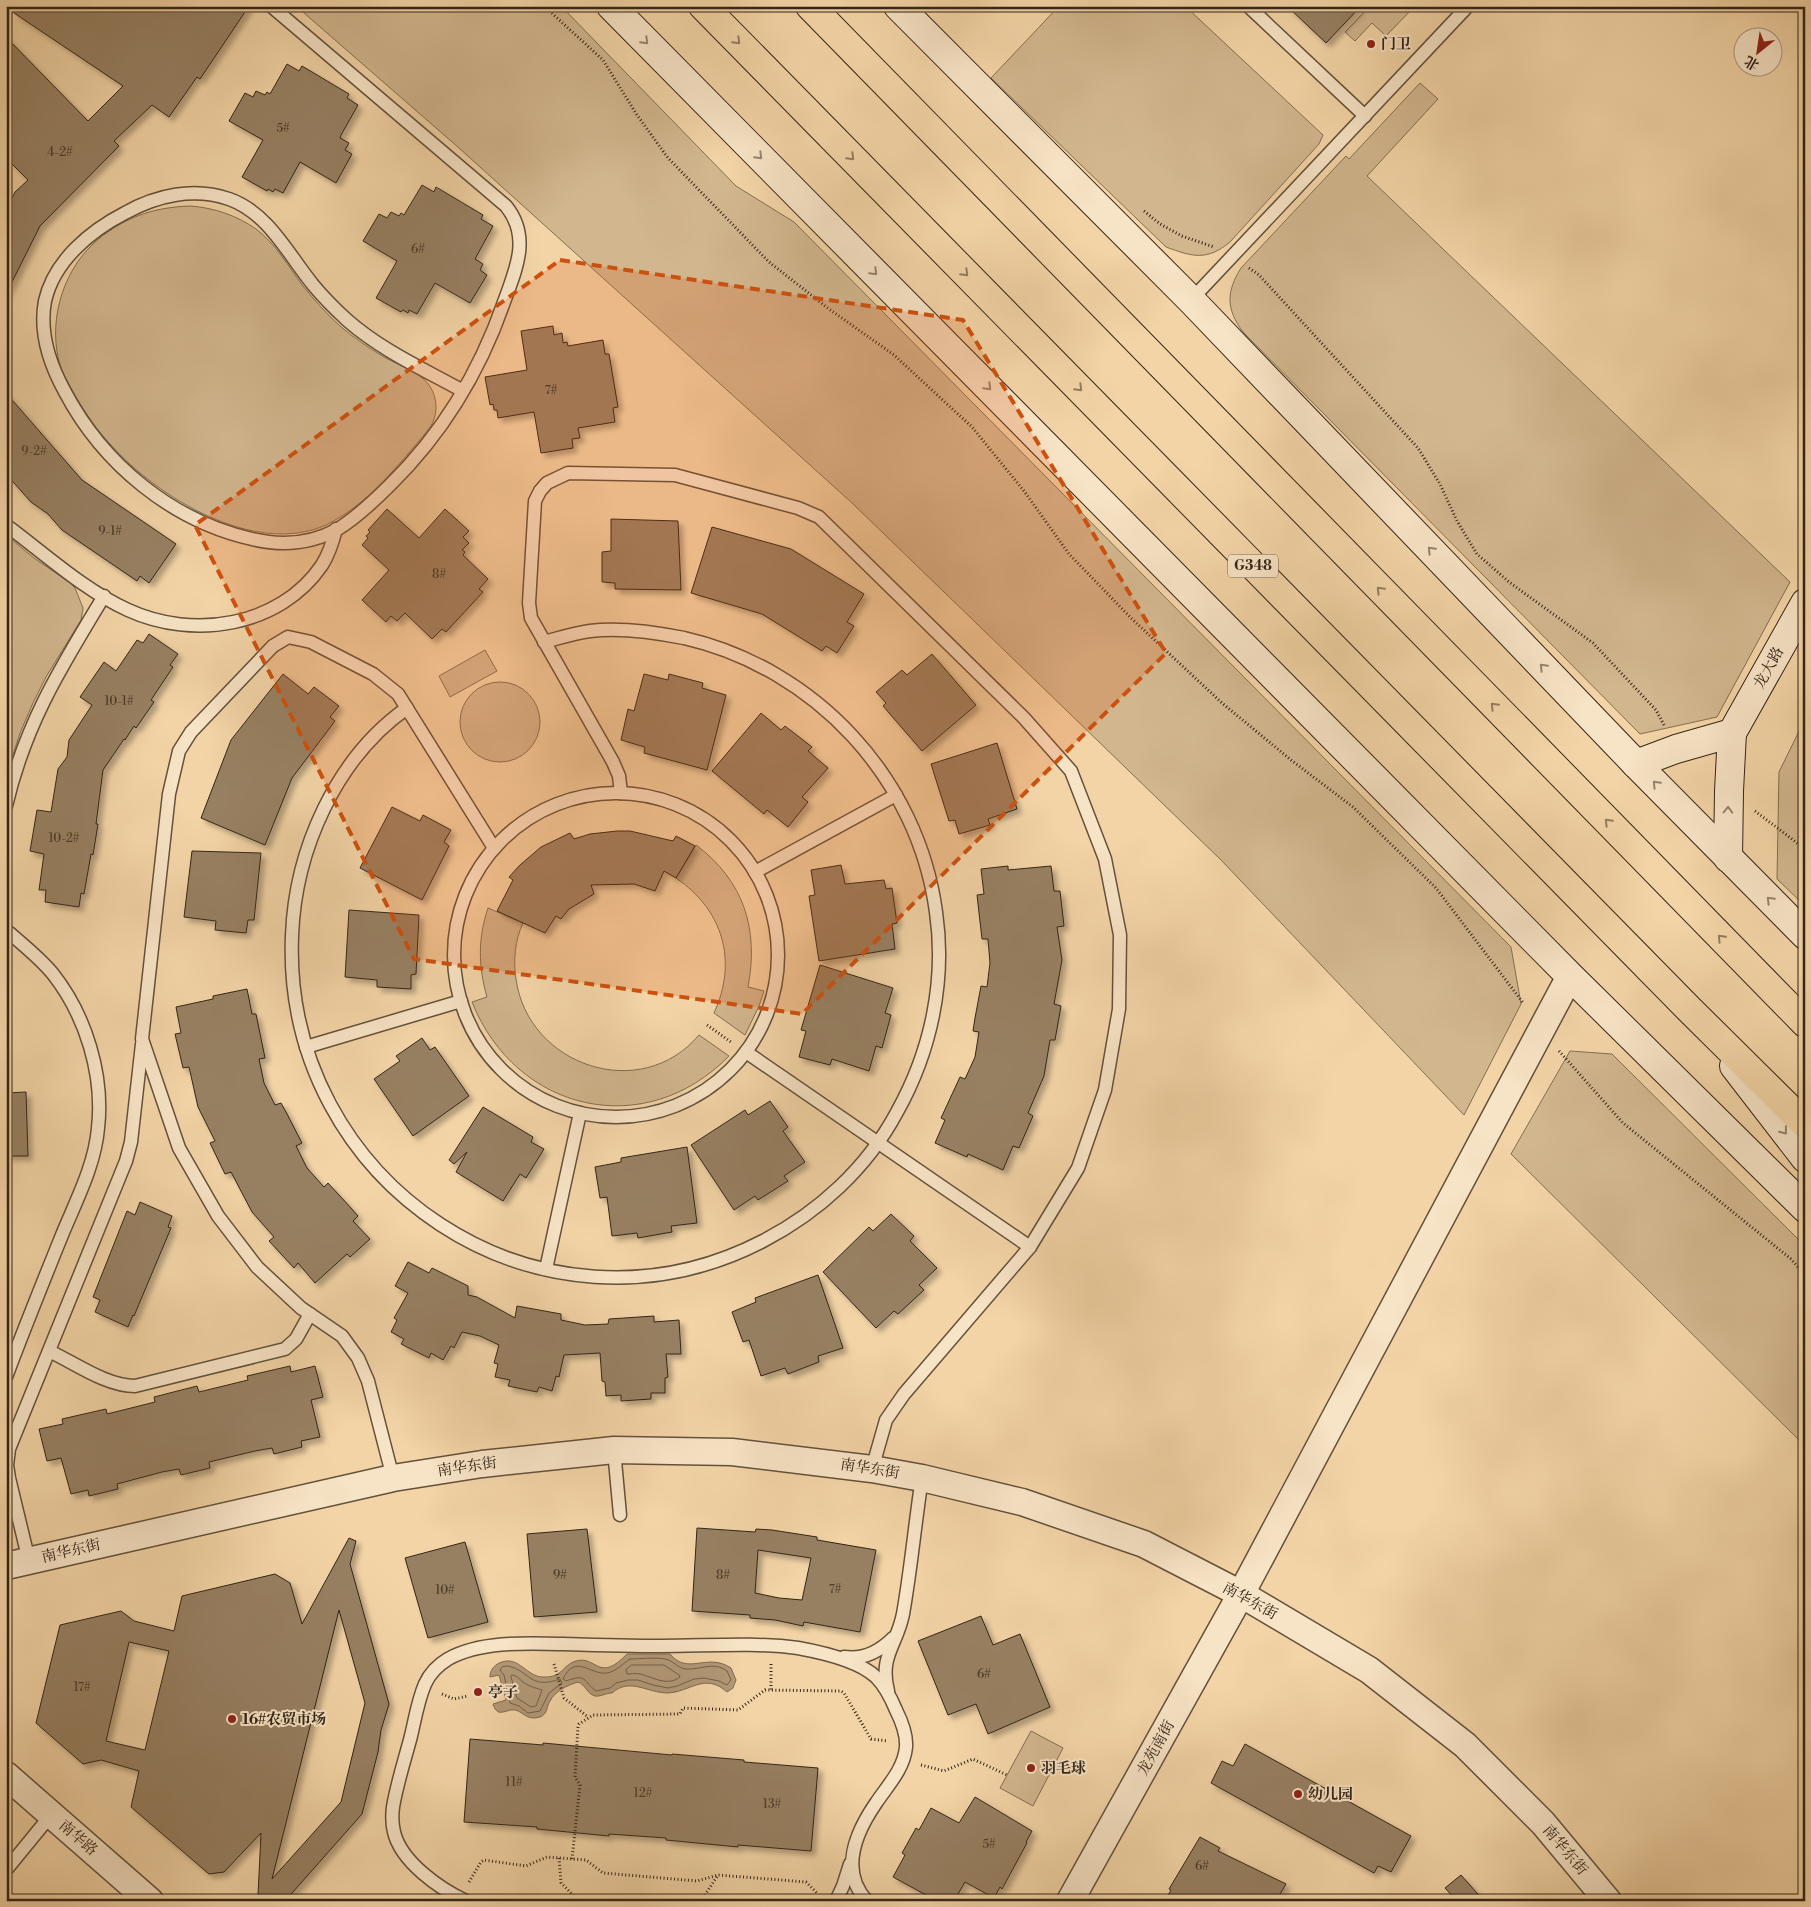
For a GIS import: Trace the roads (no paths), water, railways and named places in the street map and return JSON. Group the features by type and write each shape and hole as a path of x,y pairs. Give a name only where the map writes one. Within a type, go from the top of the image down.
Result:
{"highway":[{"name":"G348","path":"703,6 1690,1010 1805,1124"},
{"path":"810,6 1742,960 1805,1022"}],"street":[{"path":"610,6 1570,976 1805,1208"},
{"path":"898,6 1191,300 1636,764 1805,934"},
{"name":"龙大路","path":"1732,733 1805,604"},
{"path":"1636,764 1676,749 1732,733 1728,858"},
{"path":"1742,960 1805,1008"},
{"name":"龙苑南街","path":"1070,1901 1241,1594 1570,976"},
{"path":"1690,1010 1805,1158"},
{"name":"南华东街","path":"18,1563 393,1478 482,1464 614,1450 732,1452 872,1468 922,1478 1022,1502 1144,1544 1241,1594 1369,1670 1465,1745 1543,1824 1608,1901"},
{"name":"南华路","path":"6,1775 150,1901"}],"lane":[{"path":"6,10 9,6"},
{"path":"271,6 506,206 514,216 518,225 521,245 514,274 484,352 463,391 436,433 415,460 359,514 336,529 316,538 298,542 278,543 255,540 228,533 168,504 132,477 104,449 73,408 54,371 47,350 43,319 46,299 54,279 81,242 115,218 159,198 186,193 208,194 233,200 251,211 268,226 314,286 348,321 392,353 463,391"},
{"path":"1248,6 1365,116"},
{"path":"1191,300 1468,6"},
{"path":"620,793 619,776 613,762 531,618 529,603 535,501 547,483 568,473 675,475 798,508 819,517 1024,718 1071,772 1105,859 1120,935 1119,1009 1105,1090 1078,1168 1030,1247 904,1394 886,1420 872,1468"},
{"path":"6,525 56,564 127,610 148,618 170,623 215,626 260,615 279,604 308,581 322,565 336,529"},
{"path":"6,806 16,767 39,710 59,670 104,596"},
{"path":"407,708 387,722 363,749 346,771 323,812 308,846 298,883 292,920 293,995 300,1032 312,1068 328,1102 347,1134 370,1164 396,1191 426,1215 457,1236 491,1252 546,1269 564,1273 601,1276 639,1276 676,1271 713,1262 782,1232 813,1210 841,1186 867,1158 889,1128 907,1095 922,1060 932,1024 938,987 939,950 936,912 929,875 917,839 883,772 860,742 834,715 780,676 738,655 703,642 666,634 628,630 591,631 544,642"},
{"path":"18,1563 6,1465 9,1449 130,1148 169,794 179,751 191,732 273,646 288,638 311,642 374,674 398,694 494,848"},
{"path":"620,793 655,798 680,806 702,818 723,833 741,851 767,894 775,919 778,944 778,969 774,994 766,1018 754,1041 739,1062 721,1079 700,1094 677,1105 653,1113 628,1117 580,1113 553,1104 531,1092 510,1077 492,1059 477,1038 466,1015 458,991 454,966 454,940 459,915 467,891 479,869 494,848 512,830 533,816 555,805 580,797 620,793"},
{"path":"755,872 896,795"},
{"path":"6,930 52,973 70,1000 91,1051 98,1079 99,1103 98,1128 90,1167 6,1377"},
{"path":"306,1047 462,1001"},
{"path":"142,1038 179,1148 218,1216 257,1267 301,1308 342,1336 358,1358 368,1381 393,1478"},
{"path":"746,1052 1030,1247"},
{"path":"546,1269 580,1113"},
{"path":"49,1351 108,1381 121,1386 134,1386 285,1349 296,1339 310,1314"},
{"path":"614,1450 620,1515"},
{"path":"836,1901 847,1875 855,1843 865,1821 903,1760 906,1741 904,1730 885,1680 885,1665 903,1612 922,1478"},
{"path":"463,1899 444,1889 416,1866 401,1847 394,1831 393,1806 424,1686 433,1671 446,1660 454,1656 494,1646 528,1643 670,1646 740,1644 796,1648 849,1658 868,1655 885,1646 897,1634"},
{"path":"827,1655 867,1670 889,1693"},
{"path":"6,1870 51,1815"},
{"path":"852,1856 854,1878 861,1895 867,1901"}],"water":[{"path":"627,1654 670,1654 677,1660 691,1664 714,1662 731,1668 736,1680 733,1688 727,1692 719,1686 704,1683 668,1693 625,1686 612,1693 597,1696 592,1695 578,1682 558,1691 552,1697 546,1712 540,1717 535,1718 515,1710 498,1712 493,1704 506,1700 499,1675 490,1677 492,1669 500,1663 513,1662 532,1674 550,1677 576,1661 583,1660 604,1668 617,1663"}],"place":[{"name":"门卫","path":"1371,44"},
{"name":"亭子","path":"478,1692"},
{"name":"16#农贸市场","path":"232,1719"},
{"name":"羽毛球","path":"1031,1768"},
{"name":"幼儿园","path":"1298,1794"}]}
